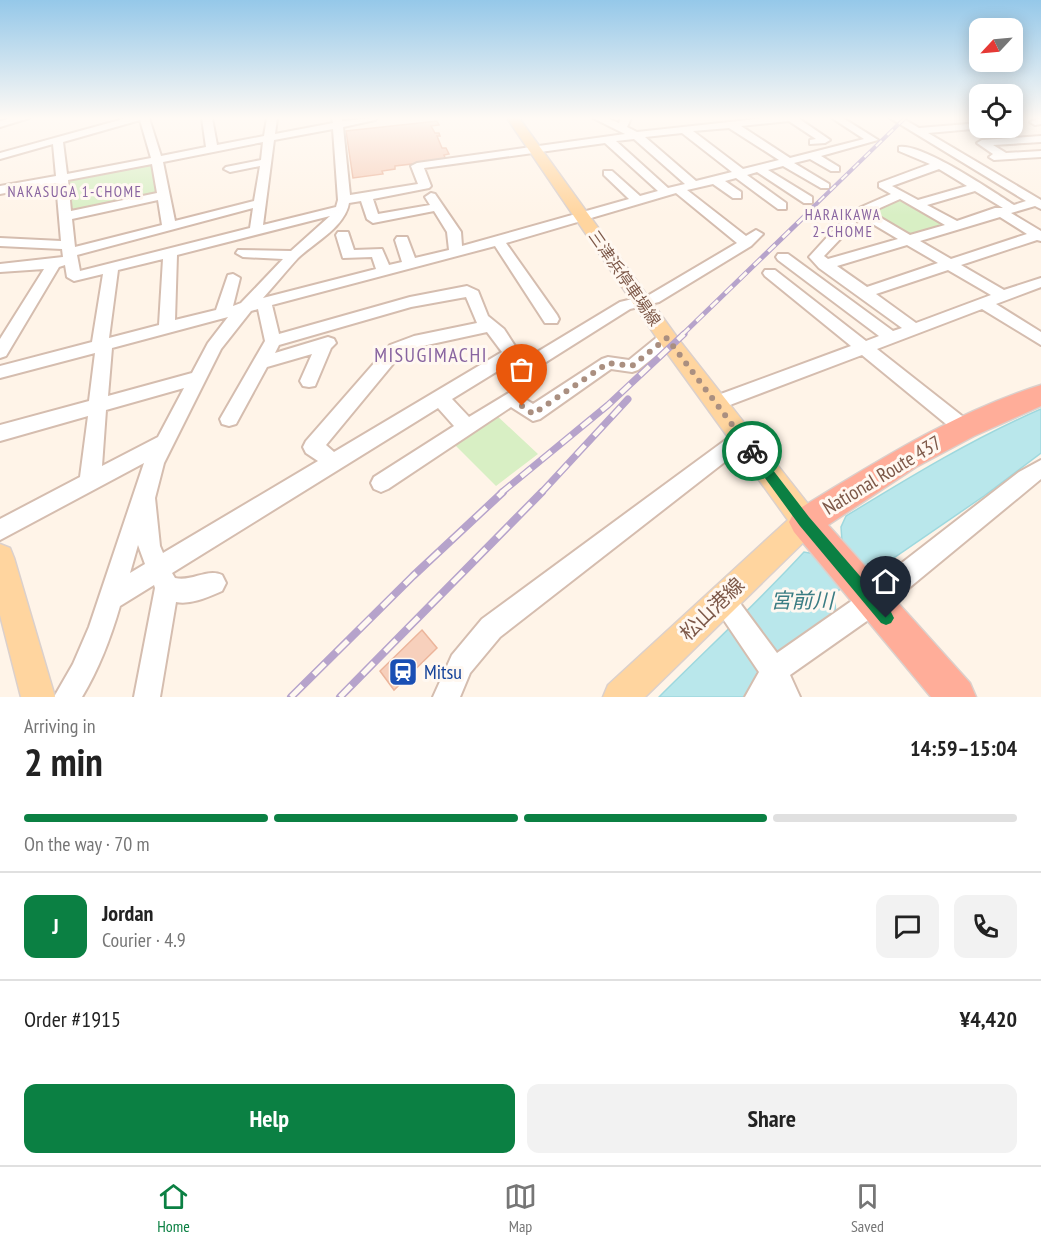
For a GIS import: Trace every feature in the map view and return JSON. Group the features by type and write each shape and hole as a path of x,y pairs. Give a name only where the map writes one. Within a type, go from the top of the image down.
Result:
{"highway":[{"name":"National Route 437","path":"956,697 810,528 906,459 964,428 1041,395"}],"main road":[{"name":"三津浜停車場線","path":"536,151 667,338 810,528"},
{"name":"松山港線","path":"620,697 731,609 810,528"},
{"path":"0,558 38,697"}],"street":[{"path":"0,156 20,151"},
{"path":"59,151 69,253 74,277 256,230 366,196 425,186"},
{"path":"154,151 165,195 169,226"},
{"path":"0,190 204,151"},
{"path":"256,230 266,151"},
{"path":"67,697 87,662 112,597 129,536 154,463 214,347 229,326 256,305 294,255 332,222 343,204 339,151"},
{"path":"456,252 454,232 425,186 417,166 532,151"},
{"path":"229,419 273,341 410,302 467,291 473,294 476,308 488,326 498,333 521,369 625,305 654,299 751,239 672,191 621,151"},
{"path":"654,151 694,185"},
{"path":"711,151 782,206"},
{"path":"769,151 825,186"},
{"path":"0,372 498,241 583,218 637,200 833,151"},
{"path":"891,156 905,151"},
{"path":"907,151 939,165 976,187 1040,236"},
{"path":"954,151 1038,203"},
{"path":"995,151 1004,156"},
{"path":"966,158 1041,154"},
{"path":"812,156 835,169"},
{"path":"230,169 265,162"},
{"path":"939,165 884,185 954,225"},
{"path":"761,170 808,200"},
{"path":"608,173 637,200"},
{"path":"716,180 736,195"},
{"path":"917,204 976,187"},
{"path":"66,216 165,195"},
{"path":"900,195 854,215 816,257 915,330"},
{"path":"366,196 373,219 437,207"},
{"path":"0,352 54,264 69,253 259,203"},
{"path":"824,265 1005,209 1038,203"},
{"path":"862,212 1004,296"},
{"path":"343,235 348,255 377,252 384,271"},
{"path":"864,293 1040,236"},
{"path":"402,240 410,264"},
{"path":"498,241 551,319"},
{"path":"0,242 69,253"},
{"path":"167,328 170,252"},
{"path":"243,253 294,255"},
{"path":"783,257 892,338"},
{"path":"0,268 54,264"},
{"path":"90,483 111,267"},
{"path":"770,273 964,428"},
{"path":"223,313 233,278"},
{"path":"716,403 1041,282"},
{"path":"984,304 1041,339"},
{"path":"256,305 273,341"},
{"path":"332,464 323,453 313,447 396,350 414,342 488,326"},
{"path":"381,483 512,398 533,414 608,363 632,366 667,338"},
{"path":"261,363 326,344 309,381"},
{"path":"112,597 162,579 332,464 512,354"},
{"path":"0,433 198,378"},
{"path":"439,398 467,427"},
{"path":"446,697 461,664 491,628 742,438"},
{"path":"0,530 164,443"},
{"path":"758,697 770,666 870,598 1041,468"},
{"path":"144,497 150,546 162,579 147,697"},
{"path":"162,579 185,592 214,584"},
{"path":"731,609 770,666 787,697"}],"green space":[{"path":"154,161 161,195 70,214 67,178"},
{"path":"901,197 949,225 907,238 865,213"},
{"path":"494,413 538,454 496,486 451,441"}],"water":[{"name":"宮前川","path":"1041,409 1041,453 984,496 895,557 834,593 836,614 749,697 659,697 804,552 815,554 842,541 841,527 846,516 966,446"}],"building":[{"path":"349,151 447,151 449,154 444,155 446,160 395,166 395,169 382,171 383,174 353,178"},
{"path":"422,630 437,648 394,690 380,671"}],"railway":[{"path":"807,213 871,151"},
{"path":"682,335 809,212"},
{"path":"501,493 608,405 684,334"},
{"path":"541,493 628,399"},
{"path":"291,697 413,576 503,492"},
{"path":"340,697 542,492"}],"way so far":[{"path":"522,406 533,414 608,363 632,366 667,338 752,451"}],"place":[{"name":"Mitsu","path":"403,672"}],"district":[{"name":"NAKASUGA 1-CHOME","path":"75,192"},
{"name":"HARAIKAWA 2-CHOME","path":"843,224"},
{"name":"MISUGIMACHI","path":"431,355"}],"route":[{"path":"752,451 805,522 886,618"}]}
